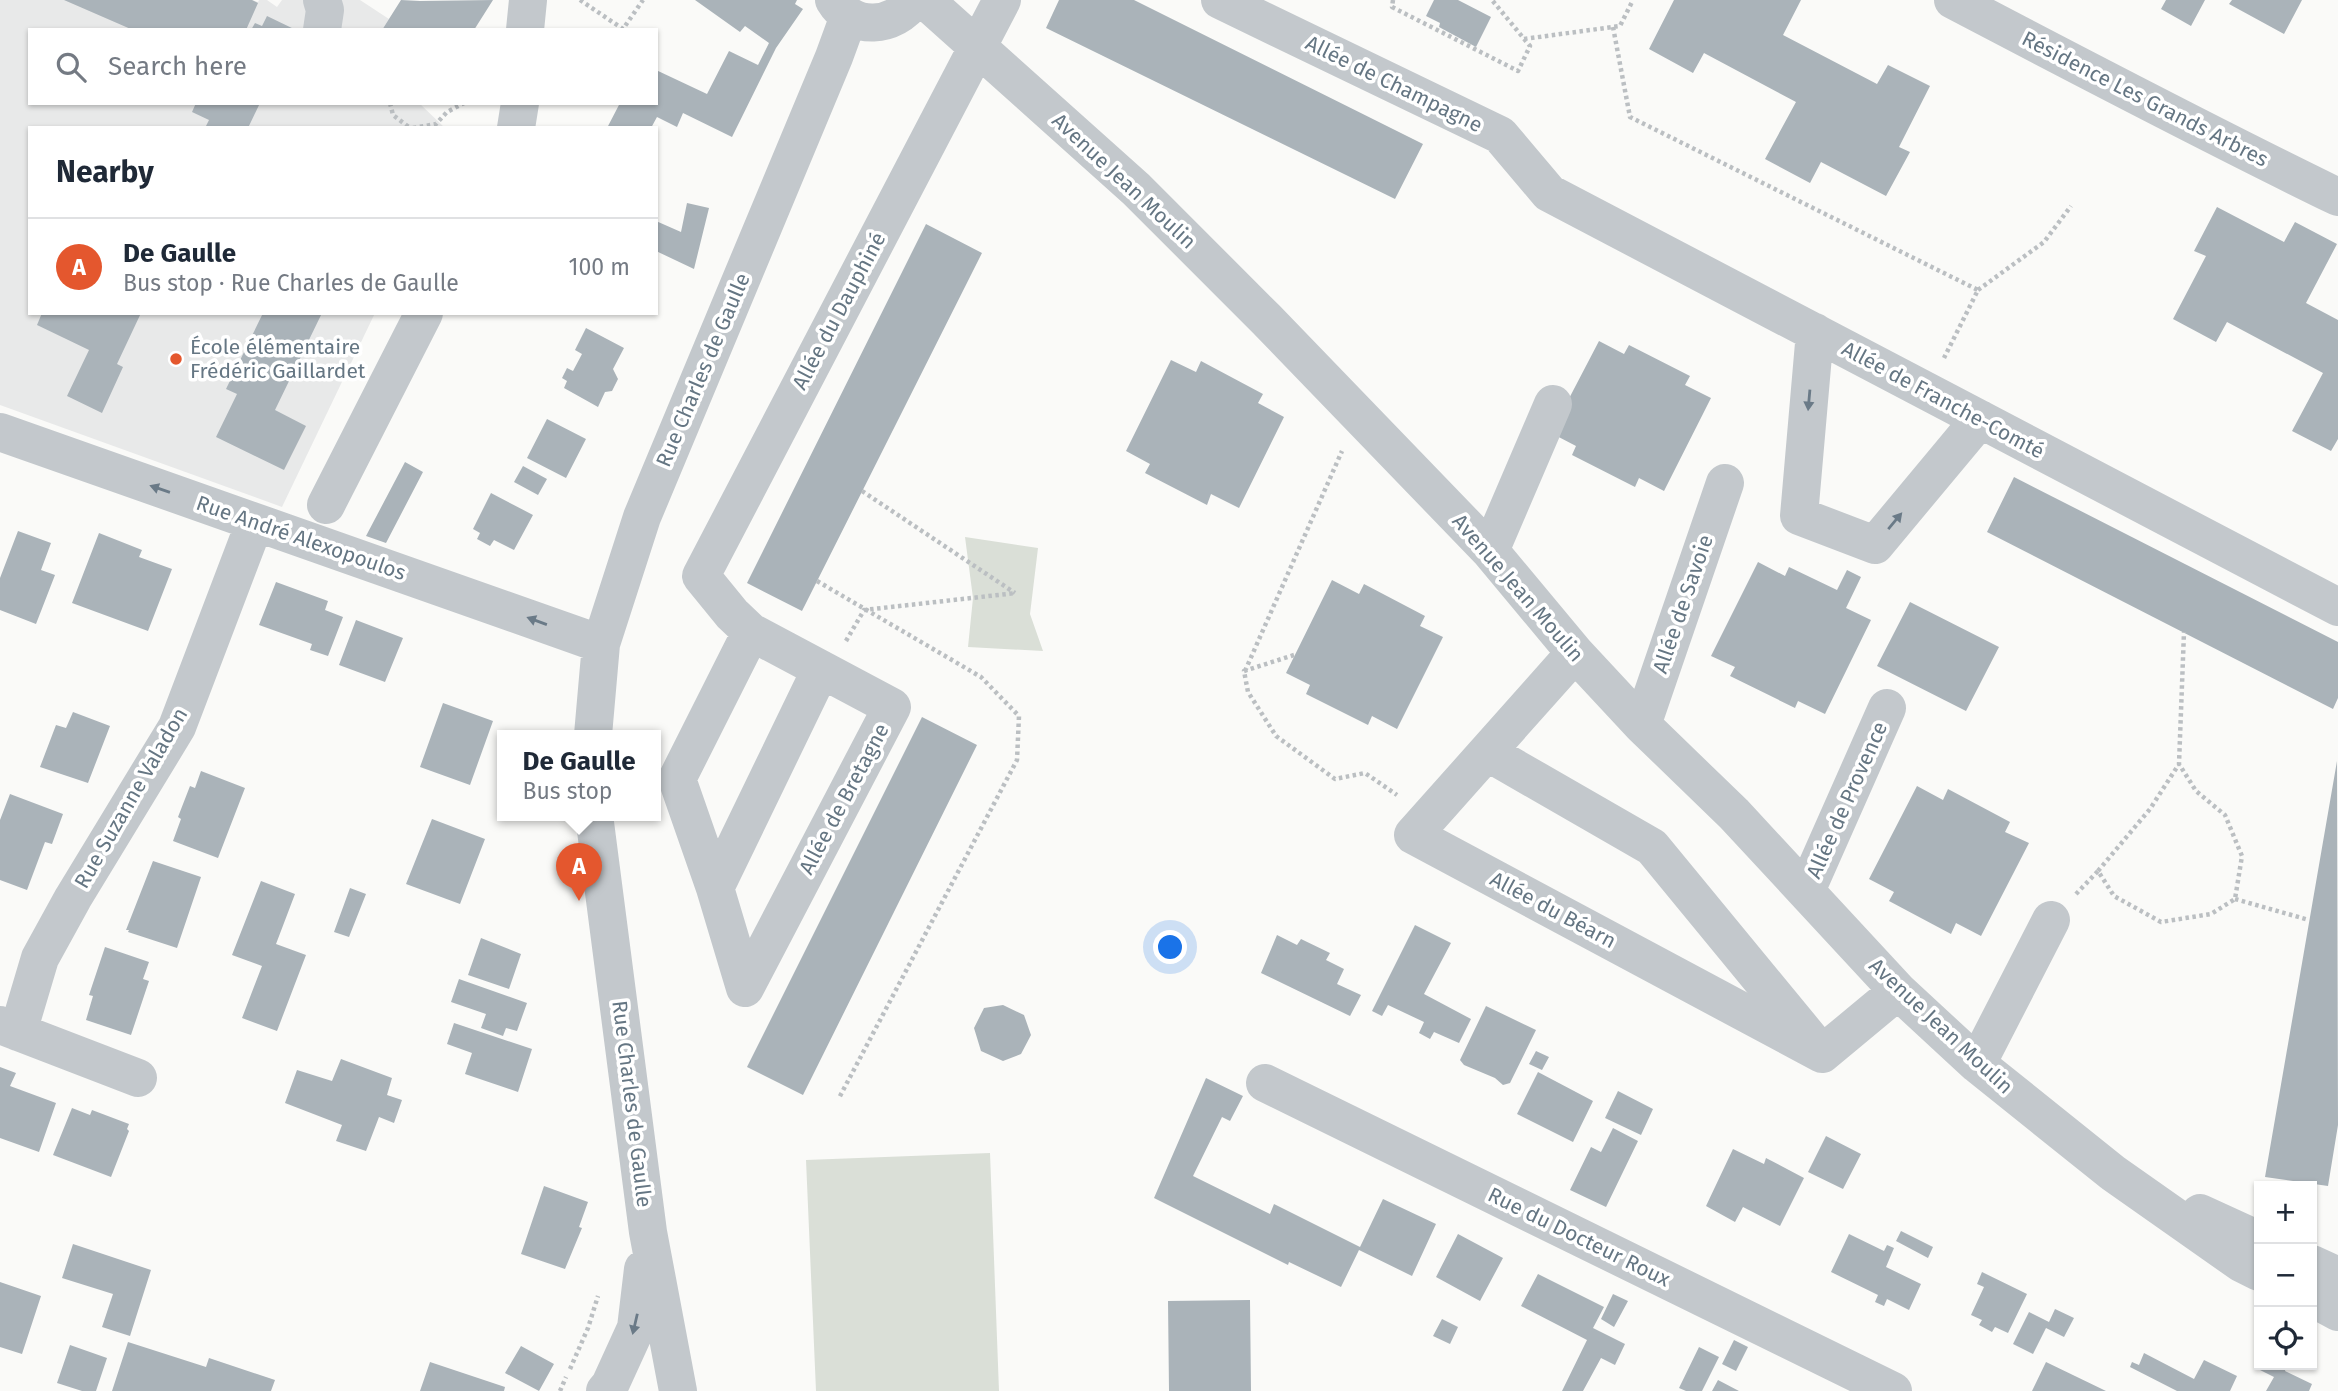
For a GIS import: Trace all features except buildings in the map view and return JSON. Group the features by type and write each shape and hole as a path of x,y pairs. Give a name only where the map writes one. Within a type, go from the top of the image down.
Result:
{"street":[{"path":"321,28 325,10 322,0"},
{"path":"526,28 528,0"},
{"path":"841,8 868,23 889,21 906,11 914,0"},
{"name":"Avenue Jean Moulin","path":"925,0 1136,189 1358,415 1490,551 1575,653 1642,725 1734,814 1898,991 1977,1064 2113,1173 2254,1270"},
{"path":"978,46 1002,0"},
{"name":"Allée de Champagne","path":"1220,0 1500,135 1549,193"},
{"name":"Résidence Les Grands Arbres","path":"1953,0 2168,110 2224,142 2338,197"},
{"name":"Rue Charles de Gaulle","path":"593,730 601,644 642,517 834,57 841,8"},
{"name":"Allée du Dauphiné","path":"701,576 978,46"},
{"path":"516,126 520,105"},
{"name":"Allée de Franche-Comté","path":"1549,193 2338,607"},
{"path":"326,505 423,315"},
{"path":"1815,332 1800,516 1875,545 1980,419"},
{"path":"1490,551 1553,404"},
{"name":"Rue André Alexopoulos","path":"0,432 601,644"},
{"name":"Allée de Savoie","path":"1642,725 1725,483"},
{"name":"Rue Suzanne Valadon","path":"138,1078 9,1028 40,958 73,898 177,727 255,522"},
{"name":"Allée de Bretagne","path":"701,576 732,614 751,632 892,707 745,988 715,888"},
{"path":"715,888 677,779 751,632"},
{"name":"Allée du Béarn","path":"1575,653 1413,835 1822,1054"},
{"path":"715,888 825,671"},
{"name":"Allée de Provence","path":"1806,891 1887,708"},
{"path":"1487,752 1652,847 1822,1054 1898,991"},
{"name":"Rue Charles de Gaulle","path":"595,821 648,1232 678,1391"},
{"path":"1977,1064 2051,920"},
{"name":"Rue du Docteur Roux","path":"1265,1083 1893,1391"},
{"name":"Avenue Jean Moulin","path":"2113,1173 2254,1238"},
{"path":"605,1391 636,1328 648,1232"},
{"path":"2317,1266 2338,1276"},
{"path":"2317,1301 2338,1312"}],"path":[{"path":"580,0 621,28"},
{"path":"623,28 643,0"},
{"path":"1393,0 1392,7 1518,71 1530,46 1492,0"},
{"path":"1524,39 1620,26 1633,0"},
{"path":"1613,27 1630,117 1978,290"},
{"path":"390,105 393,115 408,126"},
{"path":"424,126 436,124 447,112 460,105"},
{"path":"1927,391 1978,290 2044,242 2071,206"},
{"path":"1358,415 1244,671 1248,692 1276,736 1335,779 1365,774 1430,816"},
{"path":"862,491 1016,593 864,610"},
{"path":"817,581 981,677 1019,716 1017,760 839,1098"},
{"path":"825,671 864,610"},
{"path":"2051,920 2098,871 2150,809 2179,764 2184,632"},
{"path":"1244,671 1294,655"},
{"path":"2179,764 2196,791 2225,815 2242,856 2235,899"},
{"path":"2098,871 2114,896 2161,922 2211,914 2235,899 2309,920"}],"shaded area":[{"name":"École élémentaire Frédéric Gaillardet","path":"0,0 267,0 277,7 282,0 360,0 389,19 383,28 28,28 28,105 421,105 443,126 28,126 28,315 374,315 282,507 0,405"},
{"path":"965,537 1038,548 1030,614 1043,651 968,647 973,598"},
{"path":"990,1153 999,1391 816,1391 806,1160"}],"place":[{"name":"École élémentaire Frédéric Gaillardet","path":"176,359"},
{"name":"De Gaulle","path":"579,901"}]}
